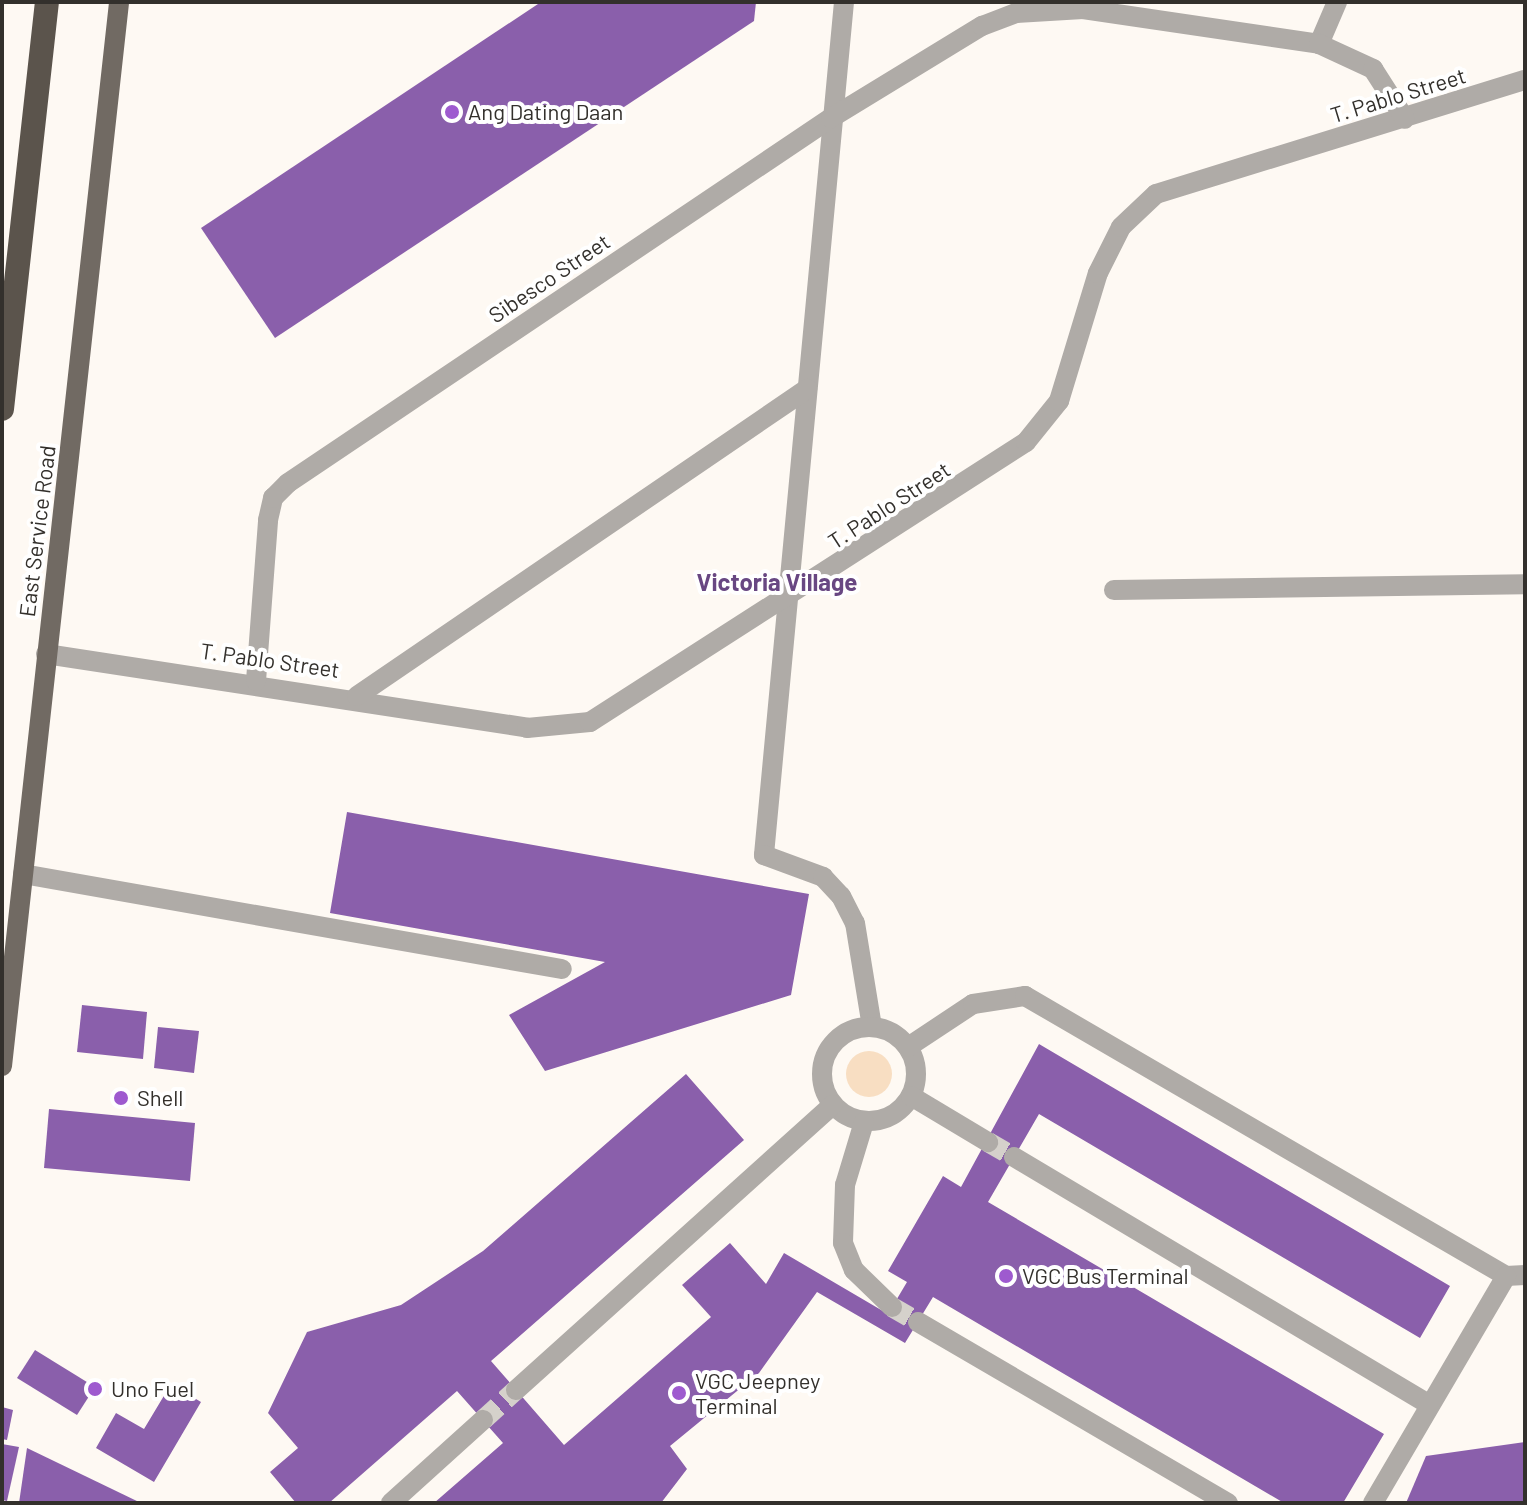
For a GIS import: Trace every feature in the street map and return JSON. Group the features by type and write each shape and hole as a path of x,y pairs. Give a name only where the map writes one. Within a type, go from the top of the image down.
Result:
{"highway":[{"path":"2,409 47,2"}],"main road":[{"name":"East Service Road","path":"2,1066 119,2"}],"street":[{"path":"844,2 784,600 764,855 823,877 841,896 855,923 872,1027"},
{"path":"1337,2 1319,44 1373,69 1405,119"},
{"name":"Sibesco Street","path":"256,681 273,498 831,118 1016,13 1083,9 1319,44"},
{"name":"T. Pablo Street","path":"46,654 357,696 527,728 590,722 1026,442 1059,401 1098,273 1121,227 1156,194 1525,80"},
{"path":"357,696 807,389"},
{"path":"1114,590 1525,584"},
{"path":"23,874 562,969"},
{"path":"908,1047 973,1004 1025,996 1515,1275 1430,1405 1373,1503"},
{"path":"872,1027 908,1047 917,1080 911,1096 892,1117 864,1122 833,1105 821,1076 830,1046 872,1027"},
{"path":"911,1096 988,1142"},
{"path":"516,1390 833,1105"},
{"path":"864,1122 845,1185 843,1243 854,1270 892,1307"},
{"path":"1014,1157 1430,1405"},
{"path":"918,1322 1228,1503"},
{"path":"391,1503 483,1420"}],"shaded area":[{"path":"869,1051 885,1058 892,1074 885,1090 869,1097 853,1090 846,1074 853,1058"}],"building":[{"path":"541,2 756,2 754,21 275,338 201,228"},
{"path":"347,812 809,894 791,995 545,1071 509,1015 605,962 330,913"},
{"path":"82,1005 147,1012 143,1059 77,1052"},
{"path":"158,1027 199,1031 194,1073 154,1068"},
{"path":"1039,1044 1450,1286 1420,1338 1039,1114 988,1202 1384,1434 1343,1503 1284,1503 933,1297 905,1343 817,1292 759,1373 670,1446 687,1469 661,1503 434,1503 503,1443 457,1391 329,1503 296,1503 270,1472 298,1448 268,1413 307,1332 401,1305 483,1251 686,1074 744,1140 491,1361 564,1445 711,1317 682,1285 730,1243 766,1284 784,1253 888,1314 907,1282 888,1271 943,1176 961,1187"},
{"path":"49,1109 195,1123 190,1181 44,1168"},
{"path":"35,1350 95,1387 77,1415 17,1378"},
{"path":"171,1384 201,1402 154,1482 96,1448 116,1413 144,1429"},
{"path":"2,1407 13,1410 7,1440 2,1439"},
{"path":"1525,1442 1525,1503 1406,1503 1426,1456"},
{"path":"2,1444 19,1447 7,1501 2,1500"},
{"path":"27,1448 141,1503 19,1503"}],"tunnel":[{"path":"988,1142 1014,1157"},
{"path":"892,1307 918,1322"},
{"path":"483,1420 516,1390"}],"place":[{"name":"Ang Dating Daan","path":"452,112"},
{"name":"Shell","path":"121,1098"},
{"name":"VGC Bus Terminal","path":"1006,1276"},
{"name":"Uno Fuel","path":"95,1389"},
{"name":"VGC Jeepney Terminal","path":"679,1393"}],"district":[{"name":"Victoria Village","path":"777,582"}]}
